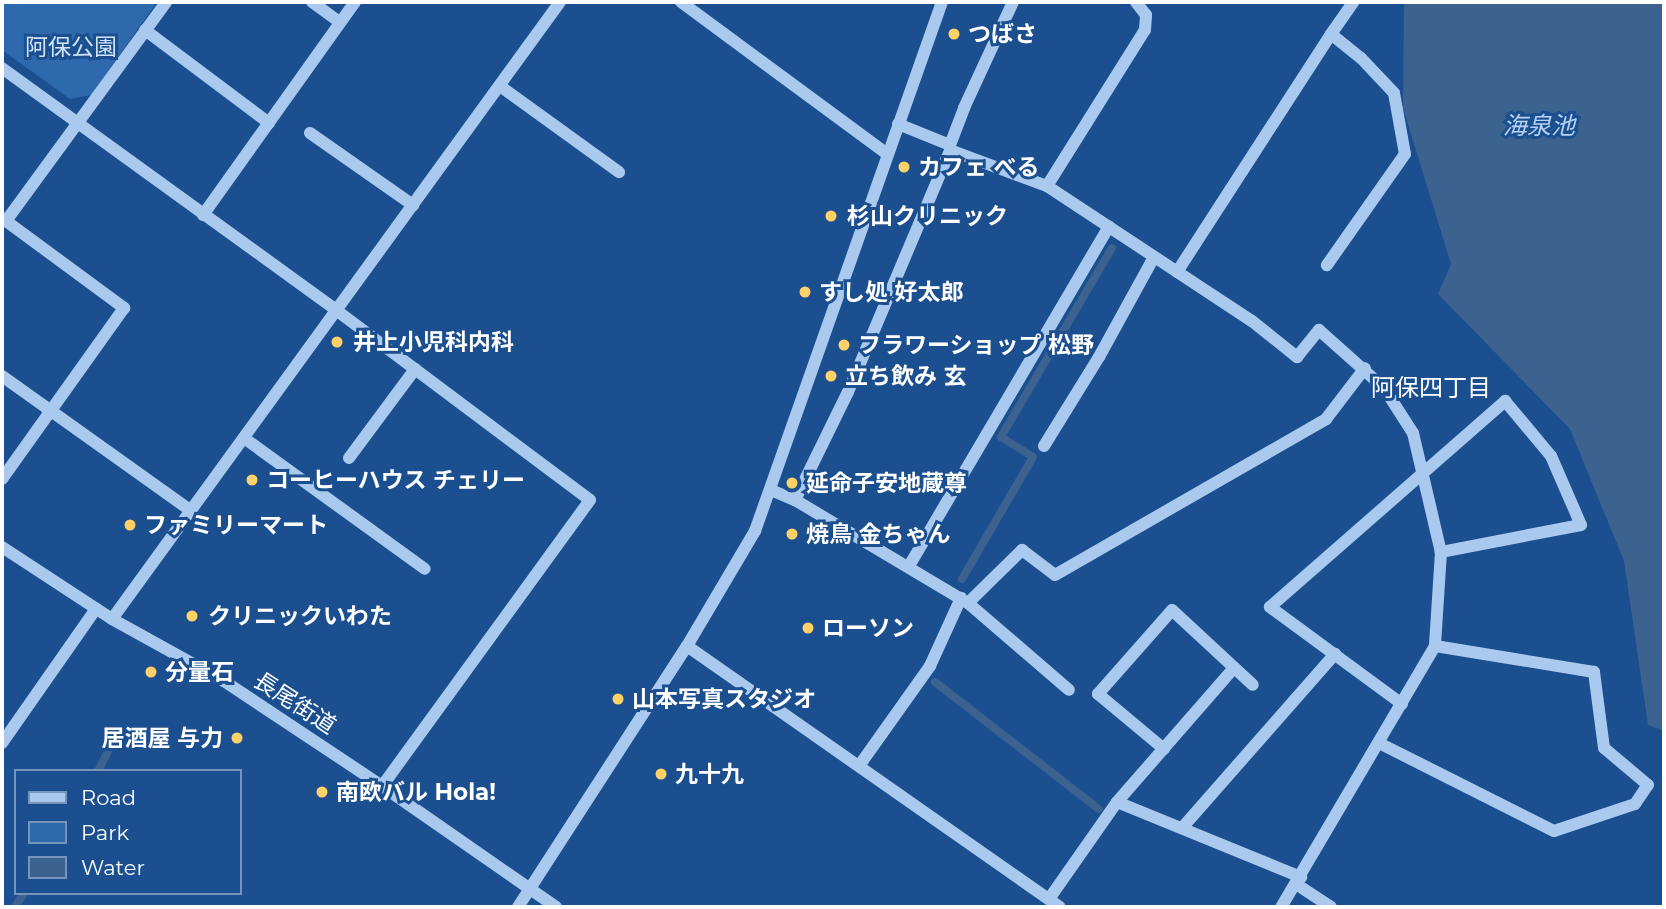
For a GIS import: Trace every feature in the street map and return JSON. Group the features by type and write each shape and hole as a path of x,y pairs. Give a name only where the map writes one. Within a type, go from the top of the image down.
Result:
{"street":[{"path":"2,480 124,308 4,220 78,124 166,2"},
{"path":"312,2 340,22"},
{"path":"203,215 355,2"},
{"path":"112,619 560,2"},
{"path":"681,2 887,154"},
{"path":"518,907 687,646 755,531 942,2"},
{"path":"795,500 848,392 950,148 964,108 1013,2"},
{"path":"1046,186 1145,30 1146,15 1136,2"},
{"path":"1177,272 1353,2"},
{"path":"145,30 269,122"},
{"path":"1327,265 1405,154 1394,93 1361,58 1331,34"},
{"path":"2,68 336,310 590,500 382,786"},
{"path":"499,86 619,172"},
{"path":"898,124 1046,186 1252,321 1297,357 1319,330 1384,388 1413,433 1441,552 1435,646 1299,881 1281,907"},
{"path":"310,133 413,205"},
{"path":"909,566 1109,227"},
{"path":"1044,446 1099,357 1154,257"},
{"path":"859,766 930,666 965,600 1022,550 1055,575 1326,419 1364,368"},
{"path":"349,458 415,369"},
{"path":"2,376 191,511"},
{"path":"1402,704 1270,607 1505,401 1551,456 1581,525 1441,552"},
{"path":"244,438 425,569"},
{"path":"771,490 795,500 965,600 1069,690"},
{"name":"長尾街道","path":"2,547 112,619 224,681 382,786 556,907"},
{"path":"2,743 96,609"},
{"path":"1164,749 1098,694 1172,610 1253,685"},
{"path":"687,646 1055,903 1117,802 1234,668"},
{"path":"1379,743 1554,831 1635,804 1648,785 1604,748 1594,672 1435,646"},
{"path":"1182,828 1335,654"},
{"path":"1117,802 1299,881 1331,907"}],"green space":[{"name":"阿保公園","path":"2,2 157,2 91,95 70,99 2,50"}],"water":[{"name":"海泉池","path":"1404,2 1664,2 1664,731 1648,725 1624,561 1570,429 1438,294 1451,264 1403,108"}],"waterway":[{"path":"962,579 1033,457 1001,437 1112,248"},
{"path":"935,682 1099,809"},
{"path":"99,769 114,740"},
{"path":"15,907 23,895"}],"place":[{"name":"つばさ","path":"954,34"},
{"name":"カフェ べる","path":"904,167"},
{"name":"杉山クリニック","path":"831,216"},
{"name":"すし処 好太郎","path":"805,292"},
{"name":"井上小児科内科","path":"337,342"},
{"name":"フラワーショップ 松野","path":"844,345"},
{"name":"立ち飲み 玄","path":"831,376"},
{"name":"コーヒーハウス チェリー","path":"252,480"},
{"name":"延命子安地蔵尊","path":"792,483"},
{"name":"ファミリーマート","path":"130,525"},
{"name":"焼鳥 金ちゃん","path":"792,534"},
{"name":"クリニックいわた","path":"192,616"},
{"name":"ローソン","path":"808,628"},
{"name":"分量石","path":"151,672"},
{"name":"山本写真スタジオ","path":"618,699"},
{"name":"居酒屋 与力","path":"237,738"},
{"name":"九十九","path":"661,774"},
{"name":"南欧バル Hola!","path":"322,792"}],"district":[{"name":"阿保四丁目","path":"1431,388"}]}
